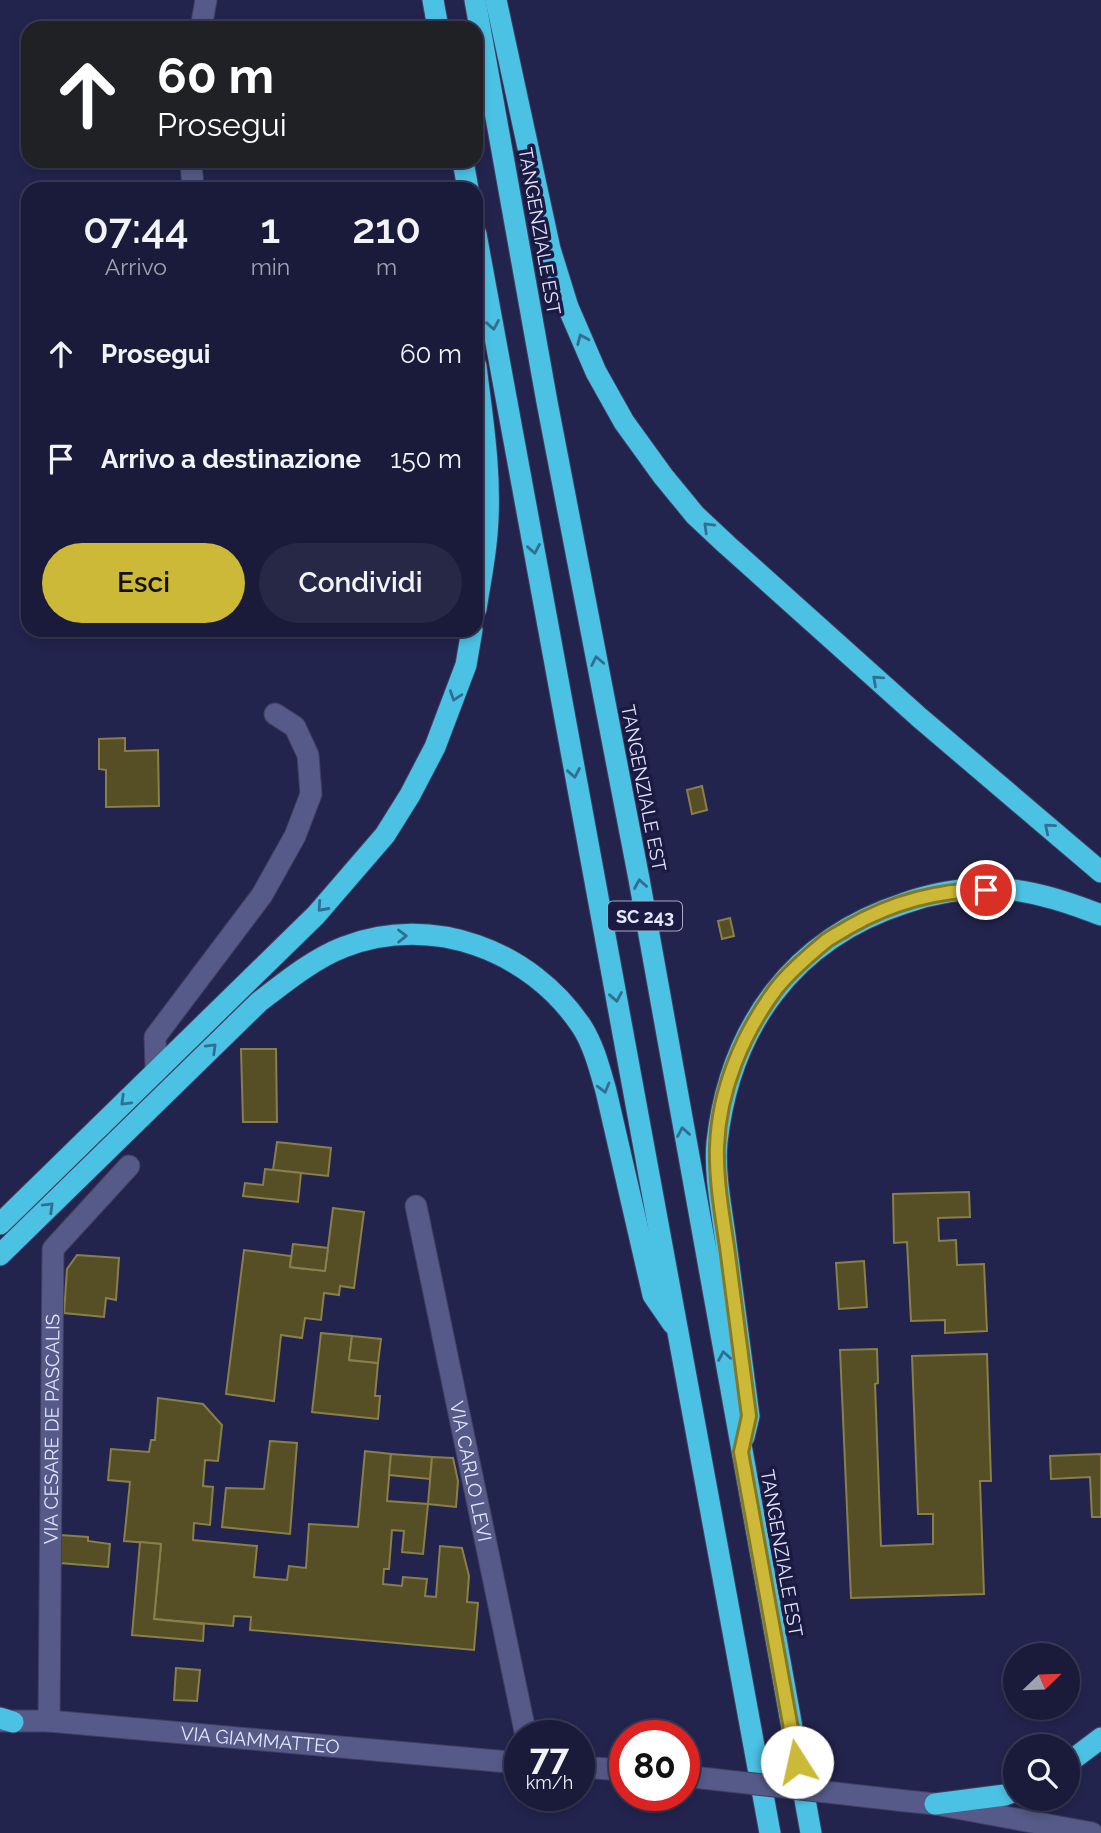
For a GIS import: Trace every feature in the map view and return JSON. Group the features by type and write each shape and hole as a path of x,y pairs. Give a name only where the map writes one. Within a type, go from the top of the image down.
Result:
{"highway":[{"path":"433,0 437,21"},
{"name":"TANGENZIALE EST","path":"475,0 479,21"},
{"path":"496,0 550,249 568,307 591,361 624,422 679,495 727,545 920,718 1101,872"},
{"name":"TANGENZIALE EST","path":"483,45 547,402 639,879 811,1833"},
{"name":"SC 243","path":"483,272 770,1833"},
{"path":"483,421 488,460 488,533 483,565"},
{"path":"0,1224 316,915 384,835 410,795 435,747 466,665 471,637"},
{"path":"741,1452 749,1416 719,1189 717,1146 721,1112 741,1048 777,988 828,940 888,908 926,896 968,890 1003,889 1072,903 1101,915"},
{"path":"0,1255 259,1002 287,981 316,961 344,947 384,936 453,938 491,950 521,967 545,984 583,1029 597,1060 606,1091 653,1295 678,1332"},
{"path":"1080,1754 1101,1738"},
{"path":"935,1804 1003,1795"}],"street":[{"path":"202,21 206,0"},
{"path":"156,1072 155,1037 262,895 295,836 311,794 308,755 295,727 275,715"},
{"name":"VIA CESARE DE PASCALIS","path":"49,1721 53,1249 129,1166"},
{"name":"VIA CARLO LEVI","path":"416,1206 523,1720"},
{"name":"VIA GIAMMATTEO","path":"4,1720 49,1721 504,1762"},
{"path":"700,1778 935,1804 1092,1833"}],"building":[{"path":"125,738 125,751 158,750 159,806 106,807 106,770 99,769 99,739"},
{"path":"702,786 707,810 692,814 687,790"},
{"path":"730,918 734,936 722,939 718,921"},
{"path":"241,1049 276,1049 277,1122 243,1122"},
{"path":"277,1142 331,1148 328,1176 273,1170"},
{"path":"265,1169 301,1173 298,1202 243,1196 245,1183 263,1185"},
{"path":"969,1192 970,1217 938,1218 939,1241 956,1240 957,1265 984,1264 987,1331 945,1333 945,1320 911,1321 907,1242 894,1243 893,1194"},
{"path":"333,1208 364,1212 354,1288 340,1286 339,1295 324,1293 321,1320 305,1318 302,1338 281,1335 274,1401 226,1394 244,1250 291,1256 290,1267 325,1271"},
{"path":"293,1244 328,1248 325,1271 290,1267"},
{"path":"77,1255 119,1258 116,1300 106,1298 104,1317 64,1313 67,1269"},
{"path":"864,1261 867,1307 839,1309 836,1263"},
{"path":"321,1333 352,1336 349,1360 378,1363 375,1396 380,1396 378,1419 312,1412"},
{"path":"352,1336 381,1339 378,1363 349,1360"},
{"path":"877,1349 878,1383 875,1384 881,1546 933,1544 933,1514 918,1514 912,1356 987,1354 991,1481 980,1481 984,1594 851,1598 840,1350"},
{"path":"158,1398 203,1404 222,1425 218,1461 205,1460 203,1486 213,1487 210,1525 194,1523 193,1540 257,1546 254,1577 287,1580 289,1566 306,1568 309,1524 358,1527 365,1451 391,1454 387,1501 428,1504 423,1554 402,1552 404,1531 392,1530 389,1569 384,1569 383,1584 402,1586 403,1577 427,1579 425,1596 436,1597 440,1546 462,1548 469,1576 467,1602 478,1603 474,1650 250,1630 251,1617 234,1616 233,1626 154,1619 161,1544 124,1541 130,1482 108,1480 111,1449 149,1452 151,1440 155,1440"},
{"path":"270,1441 297,1443 290,1534 222,1527 226,1488 264,1489"},
{"path":"391,1454 432,1457 430,1479 389,1475"},
{"path":"1101,1454 1101,1517 1092,1517 1090,1477 1051,1479 1050,1456"},
{"path":"432,1457 453,1458 458,1481 456,1507 428,1504"},
{"path":"60,1535 88,1537 88,1541 110,1544 108,1567 60,1563"},
{"path":"140,1542 161,1544 154,1619 204,1624 203,1641 132,1635"},
{"path":"176,1668 200,1670 197,1701 174,1700"}],"route":[{"path":"797,1762 741,1452 749,1416 719,1189 717,1146 721,1112 741,1048 757,1018 777,988 828,940 888,908 926,896 986,890"}]}
